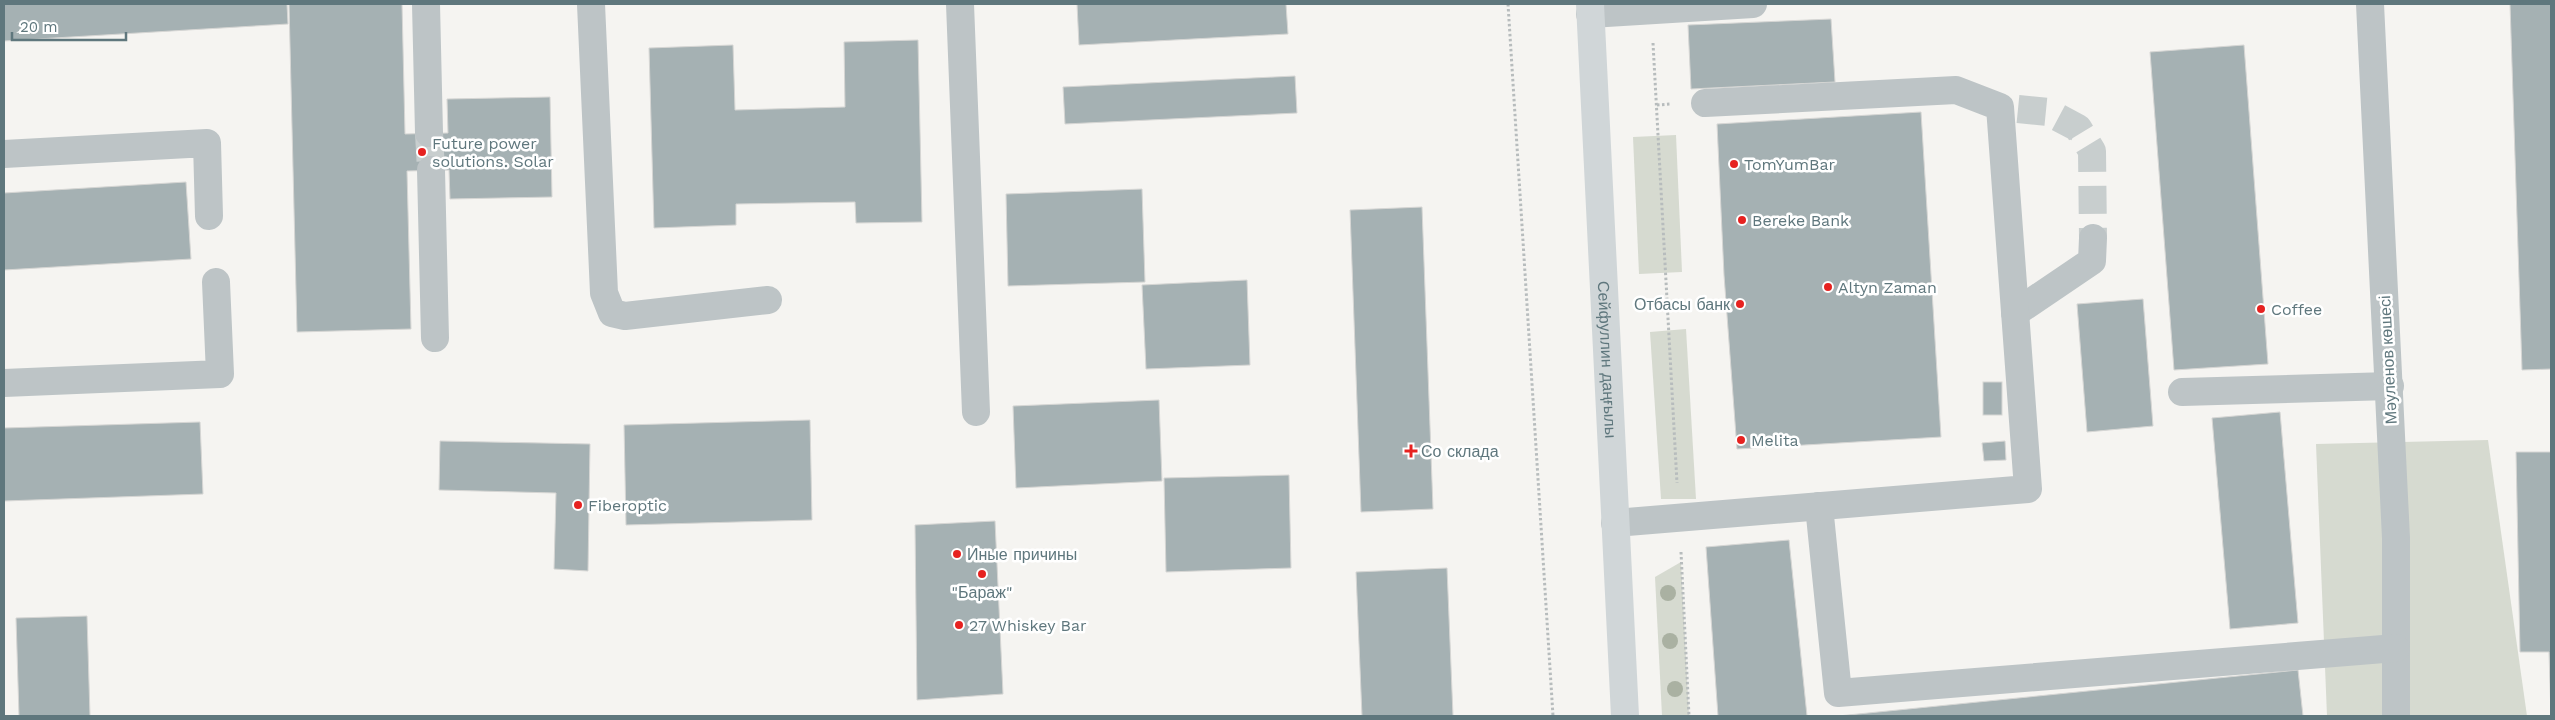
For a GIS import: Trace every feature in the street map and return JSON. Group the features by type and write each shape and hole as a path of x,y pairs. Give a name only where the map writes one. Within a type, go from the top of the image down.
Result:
{"main road":[{"name":"Сейфуллин даңғылы","path":"1590,9 1626,716"}],"lane":[{"path":"426,4 429,133"},
{"path":"591,4 604,293 612,313 625,316 768,300"},
{"path":"960,4 976,412"},
{"path":"1590,9 1652,10 1753,4"},
{"name":"Мәуленов көшесі","path":"2370,4 2396,538 2396,716"},
{"path":"1615,523 2028,489 2000,107 1956,90 1705,103"},
{"path":"4,154 207,144 209,216"},
{"path":"431,170 435,338"},
{"path":"2015,313 2092,261 2093,238"},
{"path":"4,383 220,374 216,282"},
{"path":"2182,392 2390,386"},
{"path":"1819,506 1838,693 2396,648"}],"path":[{"path":"1508,4 1553,716"},
{"path":"1652,10 1689,716"}],"shaded area":[{"path":"1676,135 1682,272 1639,274 1633,137"},
{"path":"1686,329 1696,499 1661,499 1650,332"},
{"path":"2488,440 2527,716 2327,716 2316,444"},
{"path":"1681,562 1689,716 1662,716 1655,577"}],"building":[{"path":"4,4 287,4 288,24 4,41"},
{"name":"Future power solutions. Solar","path":"289,4 402,4 405,134 448,133 447,99 550,97 552,197 450,199 449,170 407,171 411,329 297,332"},
{"path":"1077,4 1286,4 1288,34 1079,45"},
{"path":"2510,4 2551,4 2551,369 2522,370"},
{"path":"1831,19 1835,82 1691,89 1688,25"},
{"path":"918,40 922,222 856,223 855,202 736,204 736,225 654,228 649,48 733,45 735,110 845,107 844,42"},
{"path":"2244,45 2268,364 2174,370 2150,52"},
{"path":"1295,76 1297,113 1065,124 1063,87"},
{"name":"Altyn Zaman","path":"1921,112 1941,437 1737,449 1724,275 1717,124"},
{"path":"186,182 191,259 4,270 4,193"},
{"path":"1142,189 1145,282 1008,286 1006,194"},
{"path":"1422,207 1433,509 1361,512 1350,210"},
{"path":"1247,280 1250,365 1146,369 1142,285"},
{"path":"2143,299 2153,426 2087,432 2077,304"},
{"path":"1983,382 2002,382 2002,415 1983,415"},
{"path":"1159,400 1162,481 1016,488 1013,406"},
{"path":"2280,412 2298,623 2230,629 2212,418"},
{"path":"810,420 812,520 626,525 624,425"},
{"path":"200,422 203,494 4,501 4,428"},
{"path":"440,441 590,444 588,571 554,569 556,493 439,490"},
{"path":"2005,441 2006,460 1984,461 1982,443"},
{"path":"2516,452 2551,452 2551,716 2549,652 2520,652"},
{"path":"1289,475 1291,568 1166,572 1164,478"},
{"path":"995,521 1003,694 917,700 915,525"},
{"path":"1789,540 1807,716 1718,716 1706,547"},
{"path":"1447,568 1453,716 1362,716 1356,572"},
{"path":"87,616 90,716 19,716 16,618"},
{"path":"2298,670 2303,716 1838,716"}],"tunnel":[{"path":"2018,109 2048,112 2078,128 2092,151 2093,238"},
{"path":"429,133 431,170"}],"place":[{"name":"Future power solutions. Solar","path":"422,152"},
{"name":"TomYumBar","path":"1734,164"},
{"name":"Bereke Bank","path":"1742,220"},
{"name":"Altyn Zaman","path":"1828,287"},
{"name":"Отбасы банк","path":"1740,304"},
{"name":"Coffee","path":"2261,309"},
{"name":"Melita","path":"1741,440"},
{"name":"Со склада","path":"1411,451"},
{"name":"Fiberoptic","path":"578,505"},
{"name":"Иные причины","path":"957,554"},
{"name":"\"Бараж\"","path":"982,574"},
{"name":"27 Whiskey Bar","path":"959,625"}]}
